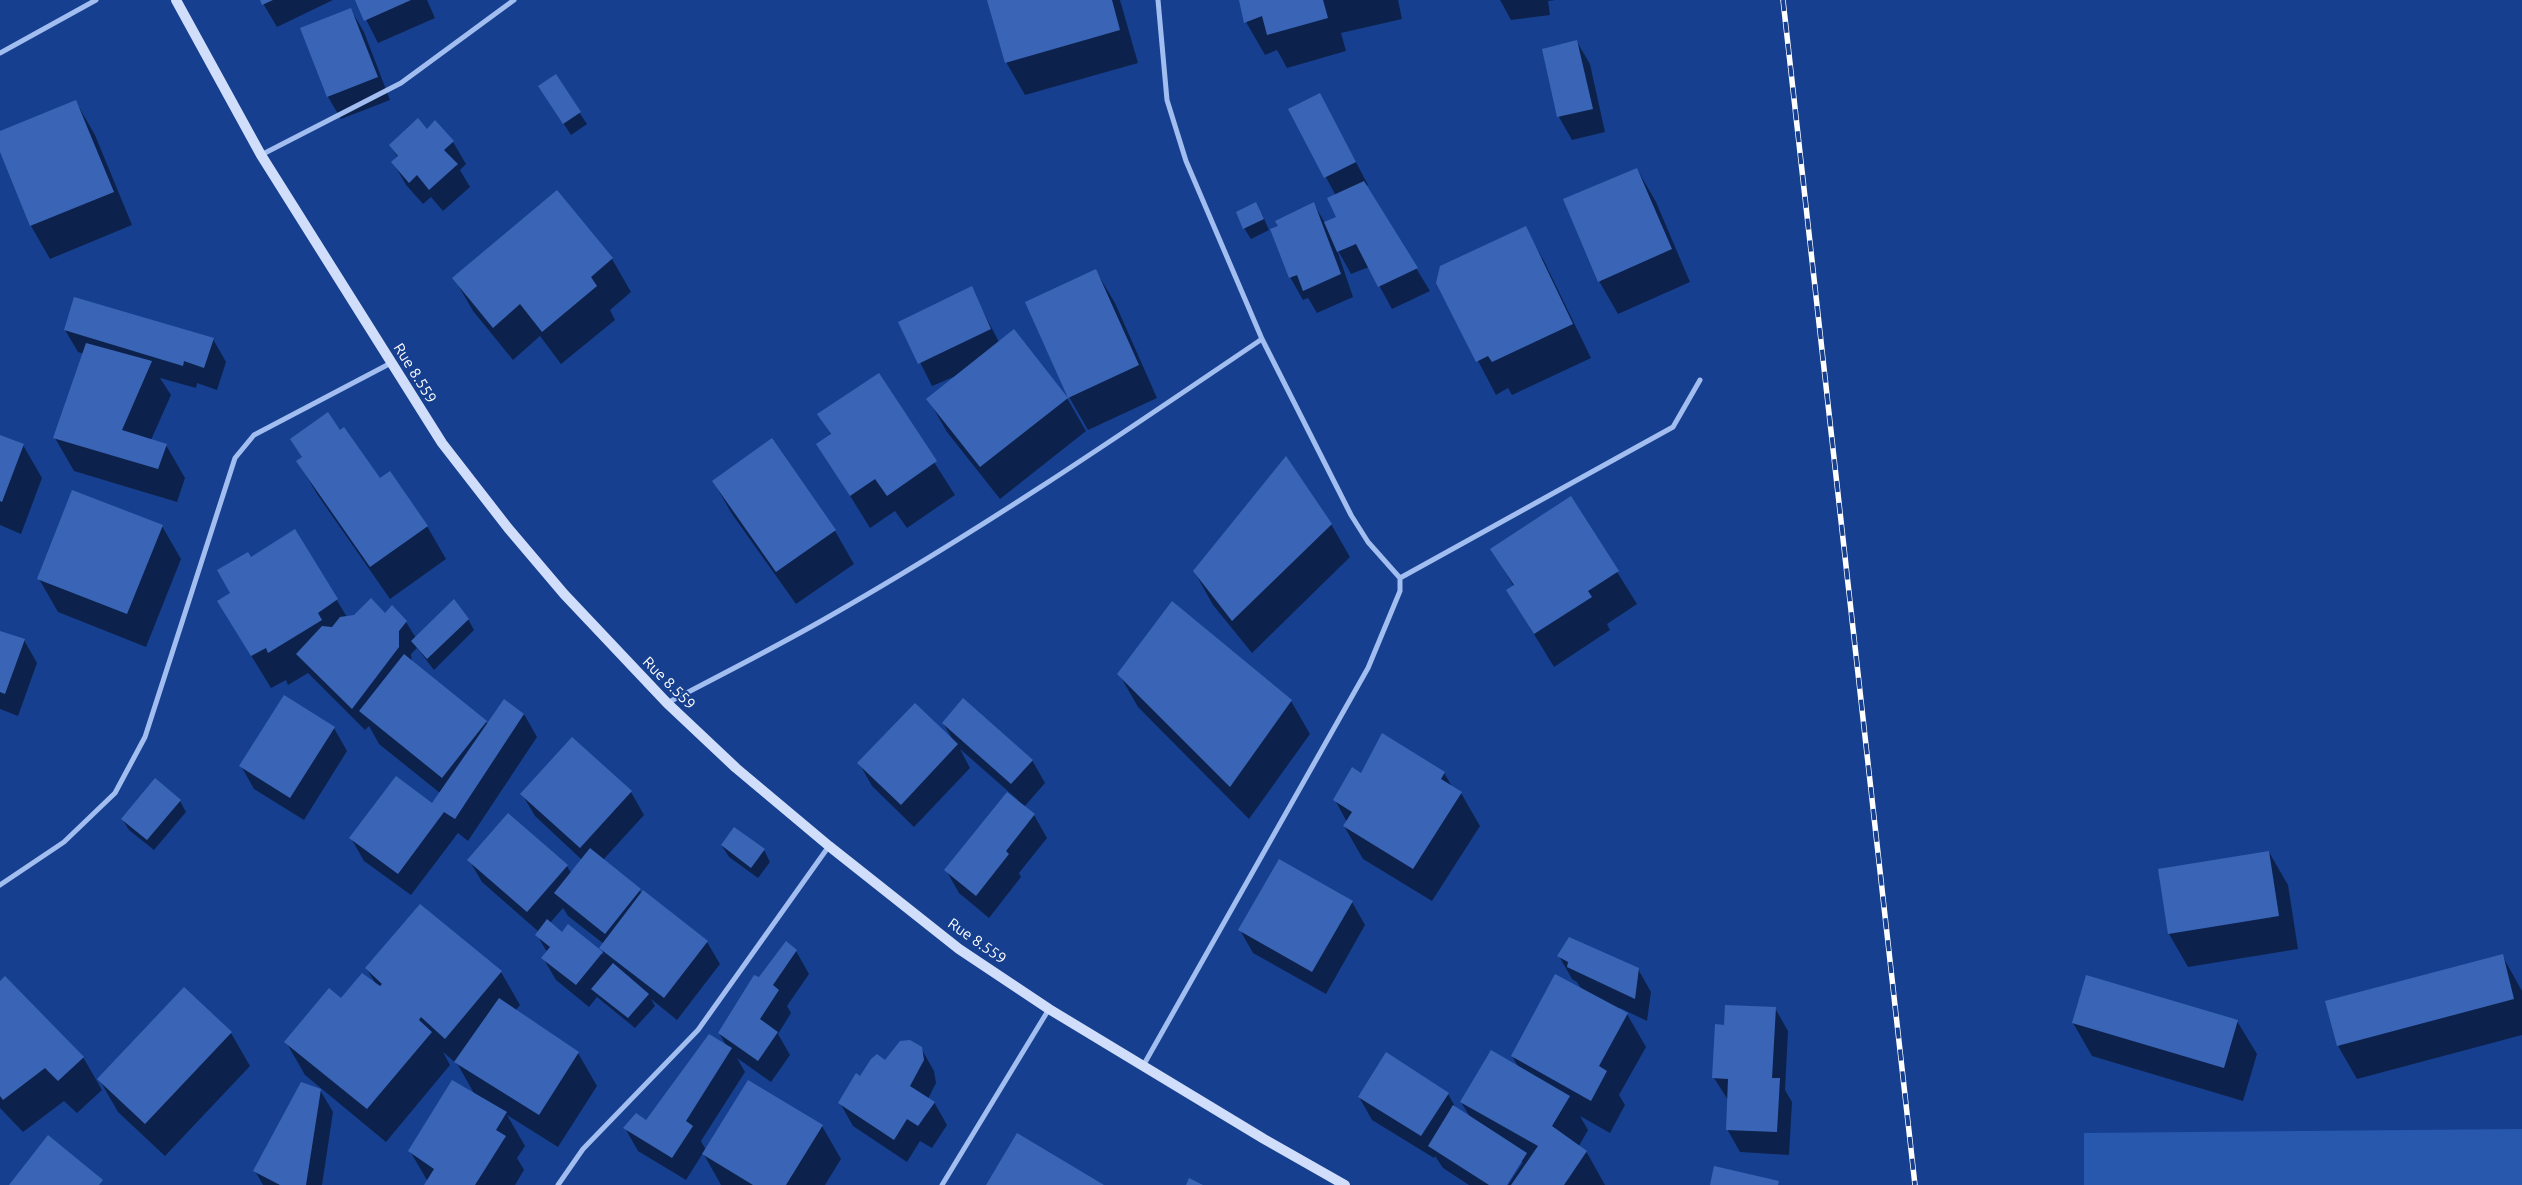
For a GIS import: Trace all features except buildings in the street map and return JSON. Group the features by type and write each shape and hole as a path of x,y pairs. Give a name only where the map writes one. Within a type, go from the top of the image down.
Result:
{"main road":[{"name":"Rue 8.559","path":"176,0 261,155 442,443 508,528 564,594 667,704 736,768 829,846 959,949 1049,1009 1345,1185"}],"street":[{"path":"0,53 96,0"},
{"path":"261,155 401,83 514,0"},
{"path":"1143,1066 1368,668 1400,590 1400,578 1368,542 1351,515 1262,339 1186,161 1166,100 1158,0"},
{"path":"667,704 823,620 912,568 1087,458 1262,339"},
{"path":"0,884 64,842 116,793 145,737 235,458 254,435 390,363"},
{"path":"1400,578 1673,427 1700,380"},
{"path":"558,1185 583,1149 698,1030 829,846"},
{"path":"942,1185 1049,1009"}],"shaded area":[{"path":"2522,1129 2522,1185 2084,1185 2084,1133"}],"railway":[{"path":"1783,0 1915,1185"}]}
